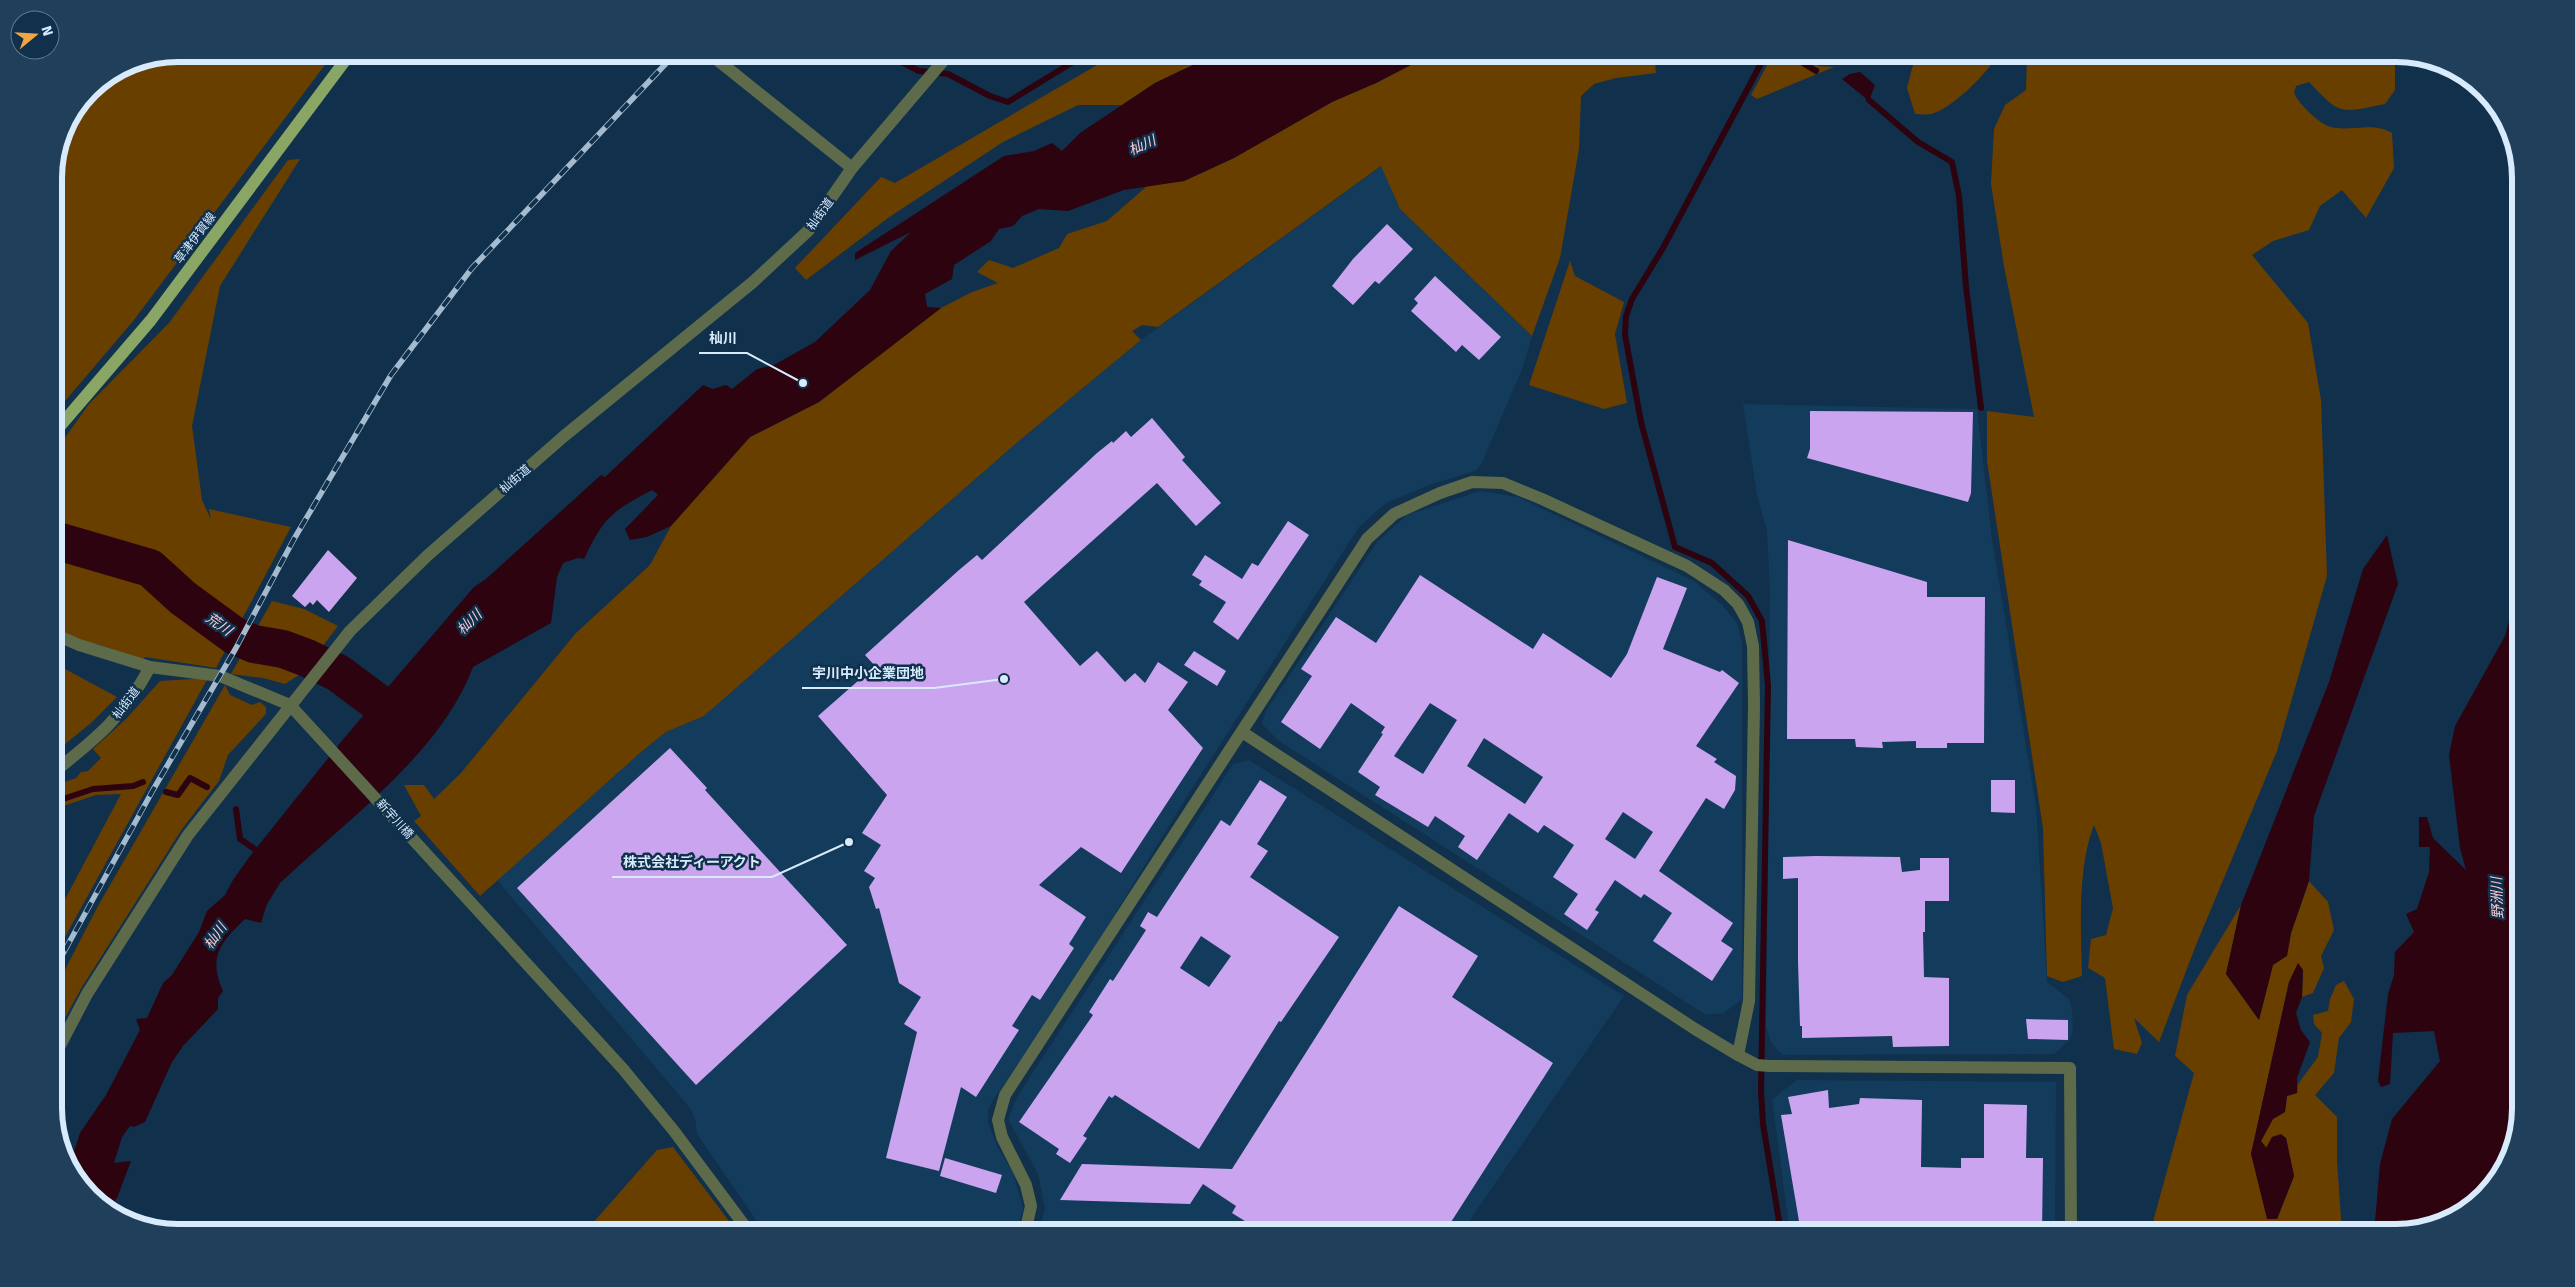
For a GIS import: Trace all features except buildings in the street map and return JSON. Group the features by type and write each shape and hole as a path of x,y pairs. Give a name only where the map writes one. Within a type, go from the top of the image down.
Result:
{"main road":[{"name":"草津伊賀線","path":"63,423 151,320 343,63"}],"street":[{"path":"721,63 852,168"},
{"name":"杣街道","path":"63,1040 87,994 188,835 350,631 427,556 556,443 753,282 802,237 852,168 942,63"},
{"path":"1027,1224 1031,1206 1026,1185 1002,1137 998,1120 1005,1095 1242,732 1316,614 1367,539 1394,514 1440,493 1472,482 1503,483 1687,566 1724,590 1738,604 1748,622 1752,646 1754,705 1749,1001 1738,1055"},
{"path":"63,638 79,645 150,667 220,676 290,705"},
{"name":"杣街道","path":"63,765 99,737 134,696 150,667"},
{"name":"新宇川橋","path":"290,705 623,1069 674,1131 743,1224"},
{"path":"1242,732 1695,1029 1738,1055 1763,1065 2070,1068 2071,1224"}],"shaded area":[{"path":"1416,62 1508,62 1509,65 1513,62 1655,62 1656,73 1616,78 1594,84 1581,96 1579,149 1560,258 1532,336 1400,209 1381,166 1158,327 1142,325 1132,331 1141,340 1020,440 704,716 666,732 641,752 480,896 414,821 421,816 404,785 424,785 434,799 461,773 576,633 650,565 671,526 750,437 819,402 941,308 972,292 998,283 977,272 989,260 1013,268 1059,248 1067,234 1107,221 1147,186 1184,181 1234,158 1332,102 1376,83"},
{"path":"1769,62 1797,62 1815,73 1820,69 1808,62 1812,62 1819,66 1834,67 1757,99 1751,95"},
{"path":"1926,62 1993,62 1978,80 1958,98 1931,114 1915,114 1907,88 1913,65"},
{"path":"2027,62 2395,62 2395,90 2385,104 2359,109 2342,109 2328,101 2309,82 2296,86 2294,93 2300,103 2310,113 2326,125 2339,128 2370,127 2392,133 2394,168 2366,218 2342,190 2320,206 2309,230 2273,241 2252,255 2308,323 2321,400 2327,576 2277,751 2196,945 2159,1042 2134,1018 2142,1043 2137,1054 2114,1049 2105,978 2088,968 2091,939 2106,935 2113,908 2101,843 2094,825 2082,880 2082,976 2063,982 2047,976 2043,828 1987,461 1987,411 2034,417 2004,266 1991,184 1994,129 2005,105 2026,90"},
{"path":"171,63 326,63 134,320 63,403 63,171 66,149 71,134 82,114 91,102 114,82 134,71 156,65"},
{"path":"1101,63 1198,63 1155,83 1122,105 1078,105 1003,142 888,218 806,280 795,268 881,177 895,183"},
{"path":"300,159 220,286 192,426 202,500 211,520 209,509 291,527 216,668 145,657 143,660 97,644 71,646 63,637 63,440 89,404 169,323 288,160"},
{"path":"1382,166 1400,209 1532,336 1523,367 1481,465 1475,471 1432,484 1386,503 1359,527 1186,798 1080,971 992,1102 988,1110 988,1122 998,1148 1013,1173 1023,1208 1019,1224 759,1224 697,1134 695,1119 690,1108 497,880 666,732 704,716 1020,440 1141,340"},
{"path":"1570,261 1575,276 1624,302 1615,334 1627,403 1604,409 1529,385"},
{"path":"1743,404 1977,409 1992,539 2036,806 2047,982 2069,999 2072,1010 2073,1031 2070,1040 2054,1054 1782,1055 1771,1042 1766,1027 1770,592 1767,531 1757,495"},
{"path":"1480,491 1518,497 1694,581 1722,605 1737,623 1742,643 1742,999 1724,1013 1706,1015 1279,741 1262,724 1266,711 1377,542 1407,515"},
{"path":"272,601 304,609 338,626 302,673 285,684 263,678 231,674"},
{"path":"63,668 117,697 91,723 63,746"},
{"path":"208,678 63,941 63,903 121,794 96,795 63,806 63,783 76,778 81,772 88,771 101,758 93,749 126,719 160,681"},
{"path":"225,685 230,695 252,705 260,702 266,707 266,714 228,755 219,781 182,829 82,987 63,1022 63,974 98,906"},
{"path":"1249,760 1624,996 1467,1224 1041,1224 1045,1209 1038,1174 1008,1119 1017,1097 1233,764"},
{"path":"2309,881 2328,902 2334,930 2321,956 2324,968 2313,993 2302,997 2303,970 2298,964 2289,982 2251,1154 2277,1219 2294,1176 2286,1138 2267,1148 2261,1141 2273,1119 2285,1112 2287,1096 2297,1093 2298,1084 2318,1057 2322,1033 2314,1024 2313,1015 2328,1011 2330,999 2336,985 2344,981 2354,999 2351,1022 2339,1038 2334,1073 2315,1095 2337,1117 2337,1161 2341,1224 2154,1224 2154,1218 2194,1073 2175,1056 2187,995 2241,905 2226,974 2259,1020 2273,964 2287,955 2291,933"},
{"path":"1797,1080 2056,1082 2055,1224 1789,1224 1772,1099"},
{"path":"673,1147 731,1224 592,1224 657,1150"}],"water":[{"path":"1416,62 1376,83 1332,102 1234,158 1184,181 1124,190 1068,211 1039,209 1022,216 1013,226 999,229 991,241 954,265 952,279 925,294 927,307 941,308 819,402 750,437 671,526 647,537 630,540 625,529 658,495 652,490 618,510 603,525 584,559 578,558 563,563 557,577 551,623 473,667 458,698 439,728 415,757 362,810 280,883 267,904 261,923 245,919 223,943 217,960 217,969 223,991 218,998 218,1009 183,1046 172,1062 145,1122 134,1127 130,1126 122,1137 114,1163 131,1161 117,1198 112,1204 102,1196 82,1173 73,1156 80,1133 106,1095 140,1030 136,1019 147,1018 163,983 172,975 199,932 207,911 225,895 250,856 345,737 474,587 486,579 601,475 605,477 703,385 713,389 726,385 732,389 757,369 774,365 815,342 870,290 891,251 911,232 855,260 855,253 1004,156 1034,151 1052,143 1062,151 1080,133 1155,83 1198,63"},
{"path":"1860,72 1875,85 1869,101 1842,79 1850,74"},
{"path":"2387,535 2398,584 2314,816 2309,881 2291,933 2287,956 2273,965 2259,1020 2226,974 2241,905 2329,682 2363,569"},
{"name":"野洲川","path":"2512,610 2512,1116 2510,1131 2501,1160 2493,1173 2473,1196 2461,1205 2448,1213 2426,1221 2411,1224 2375,1224 2380,1164 2392,1119 2440,1061 2434,1031 2393,1033 2390,1084 2381,1087 2378,1081 2388,994 2394,975 2395,952 2414,932 2406,914 2417,909 2429,872 2430,847 2419,847 2419,817 2427,817 2433,838 2466,870 2460,848 2449,755 2455,726 2505,636"},
{"path":"2298,963 2303,970 2302,997 2296,1013 2301,1030 2310,1042 2297,1078 2297,1093 2287,1096 2285,1112 2273,1119 2261,1141 2266,1148 2272,1137 2281,1134 2286,1138 2294,1176 2277,1219 2267,1219 2251,1154 2289,982"}],"waterway":[{"path":"1762,62 1663,248 1632,299 1626,316 1625,335 1641,422 1675,547 1712,563 1748,596 1762,621 1768,685 1761,1091 1763,1124 1780,1224"},
{"path":"1802,62 1816,71"},
{"path":"903,63 919,71 948,74 990,96 1008,102 1072,63"},
{"path":"1869,100 1918,142 1952,162 1959,196 1966,287 1981,408"},
{"name":"荒川","path":"63,543 150,568 183,598 235,636 254,644 283,649 307,658 338,673 385,708"},
{"path":"166,792 178,795 190,778 207,787"},
{"path":"63,799 93,789 133,786 143,782"},
{"path":"236,809 240,839 262,854"}],"railway":[{"path":"63,954 153,790 236,648 294,539 391,375 472,268 667,63"}],"place":[{"name":"杣川","path":"803,383"},
{"name":"宇川中小企業団地","path":"1004,679"},
{"name":"株式会社ディーアクト","path":"849,842"}]}
